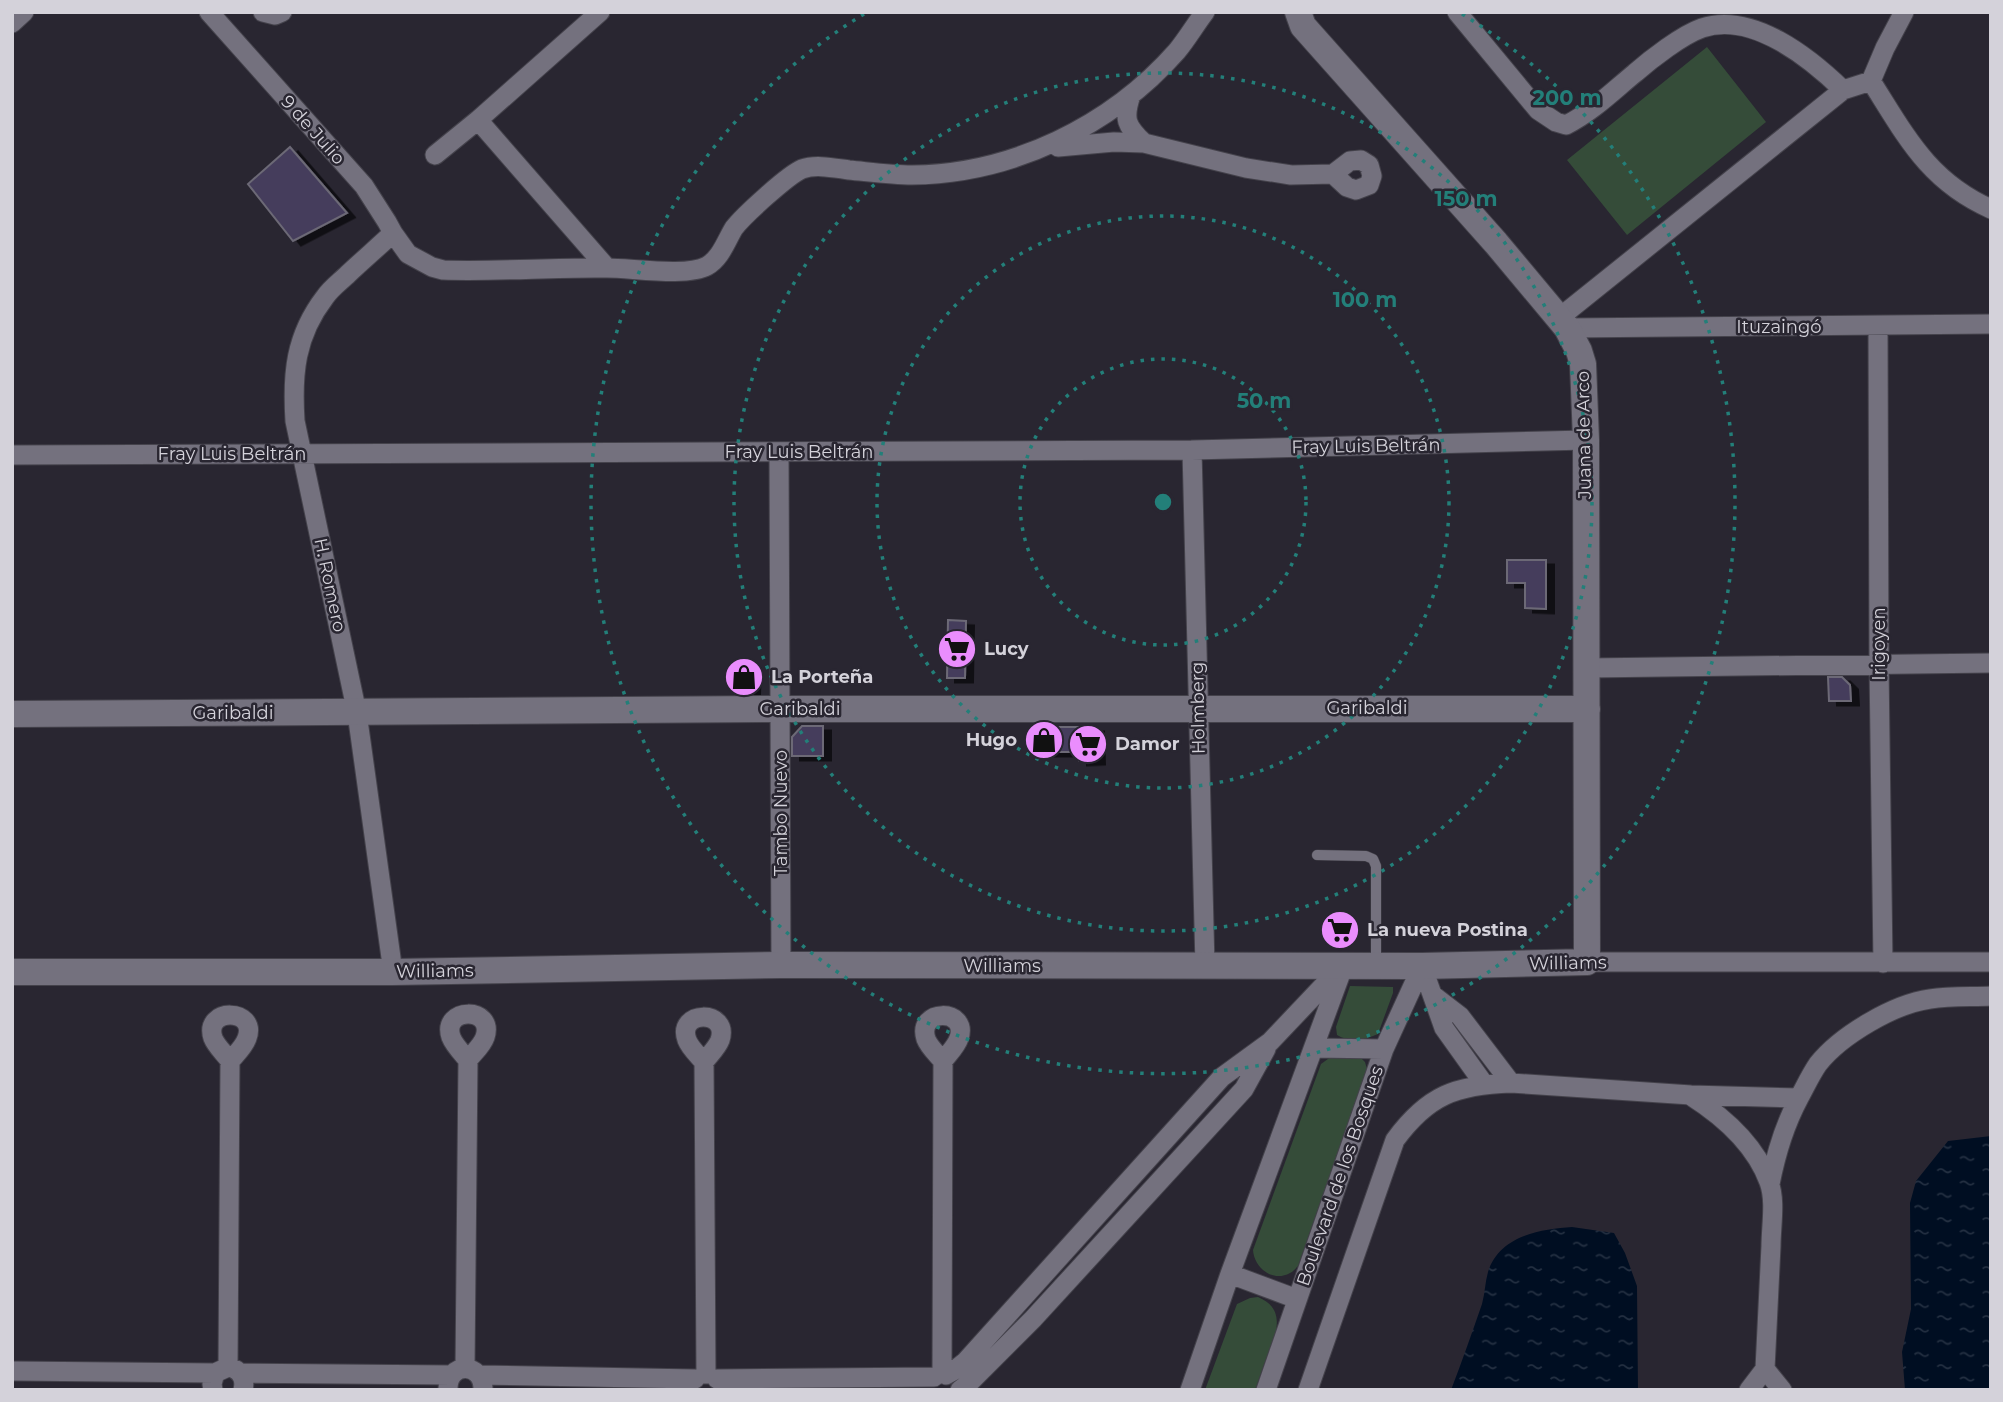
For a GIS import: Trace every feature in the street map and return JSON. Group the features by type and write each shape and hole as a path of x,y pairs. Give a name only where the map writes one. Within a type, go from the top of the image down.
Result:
{"street":[{"path":"12,23 24,12"},
{"name":"9 de Julio","path":"209,12 364,186 408,254 443,270 607,268"},
{"path":"263,12 275,15 282,12"},
{"path":"435,155 600,12"},
{"path":"1036,151 1074,134 1131,96 1177,51 1205,12"},
{"name":"Juana de Arco","path":"1298,12 1303,26 1496,243 1563,323 1579,351 1583,364 1586,440 1587,962"},
{"path":"1457,12 1538,110 1566,125 1582,117 1657,56 1687,36 1700,20 1742,26 1790,46 1843,90"},
{"path":"1563,323 1843,90 1871,80 1904,12"},
{"path":"1871,80 1906,136 1932,170 1969,199 1991,209"},
{"path":"1131,96 1125,112 1127,121 1144,143"},
{"path":"478,120 607,268 690,272 706,267 716,259 736,226 785,179 802,169 818,167 908,175 944,174 1072,144 1114,142 1144,143 1258,170 1292,175 1333,174"},
{"name":"H. Romero","path":"393,233 326,295 309,320 295,366 293,393 295,421 357,713 393,972"},
{"name":"Ituzaingó","path":"1563,323 1878,326 1991,324"},
{"name":"Irigoyen","path":"1878,326 1883,963"},
{"name":"Fray Luis Beltrán","path":"12,455 1192,450 1586,440"},
{"name":"Holmberg","path":"1192,450 1205,966"},
{"name":"Tambo Nuevo","path":"779,452 782,965"},
{"path":"1587,668 1991,663"},
{"name":"Garibaldi","path":"12,714 781,709 1587,709"},
{"name":"Williams","path":"12,972 393,972 782,965 1422,966 1587,962 1991,961"},
{"path":"12,1371 228,1379 941,1381 965,1362 1222,1077 1270,1042 1343,965"},
{"path":"1190,1390 1343,965"},
{"path":"1422,966 1444,1028 1484,1084"},
{"name":"Boulevard de los Bosques","path":"1266,1390 1384,1049 1422,966"},
{"path":"1434,996 1460,1016 1511,1083"},
{"path":"1749,1390 1765,1369 1772,1211 1770,1184 1777,1149 1787,1122 1818,1064 1866,1024 1893,1011 1928,999 1991,996"},
{"path":"960,1390 1033,1319 1244,1089 1270,1042"},
{"path":"1314,1048 1384,1049"},
{"path":"465,1379 468,1060"},
{"path":"228,1379 230,1061"},
{"path":"941,1381 943,1061"},
{"path":"704,1062 706,1382"},
{"path":"1308,1390 1395,1140 1409,1120 1428,1104 1450,1092 1484,1084 1511,1083 1691,1095 1800,1098"},
{"path":"1691,1095 1716,1112 1744,1140 1757,1157 1770,1184"},
{"path":"1230,1274 1297,1299"},
{"path":"1765,1369 1782,1390"}],"lane":[{"path":"1317,855 1366,856 1373,859 1376,866 1376,965"}],"green space":[{"path":"1707,47 1766,122 1627,235 1567,160"},
{"path":"1350,986 1393,987 1378,1034 1358,1040 1337,1035 1336,1027"},
{"path":"1332,1056 1360,1057 1367,1069 1298,1266 1283,1276 1271,1275 1260,1267 1253,1250 1321,1064"},
{"path":"1258,1297 1272,1306 1277,1325 1255,1390 1205,1390 1237,1304"}],"water":[{"path":"1991,1136 1991,1390 1905,1390 1902,1352 1911,1309 1910,1203 1916,1181 1948,1141"},
{"path":"1572,1227 1614,1233 1625,1253 1637,1286 1638,1390 1451,1390 1482,1304 1493,1260 1511,1242 1522,1237"}],"building":[{"path":"290,147 347,213 293,241 248,184"},
{"path":"1507,560 1546,560 1546,609 1525,608 1525,583 1507,583"},
{"name":"Lucy","path":"948,620 966,621 965,678 947,678"},
{"name":"La Porteña","path":"737,664 753,664 752,690 736,690"},
{"path":"1828,677 1842,677 1850,685 1851,701 1829,701"},
{"path":"802,726 823,726 823,756 792,756 792,737"},
{"path":"1036,727 1096,727 1097,760 1079,761 1079,752 1037,752"}],"place":[{"name":"Lucy","path":"957,649"},
{"name":"La Porteña","path":"744,677"},
{"name":"Hugo","path":"1044,740"},
{"name":"Damor","path":"1088,744"},
{"name":"La nueva Postina","path":"1340,930"}]}
